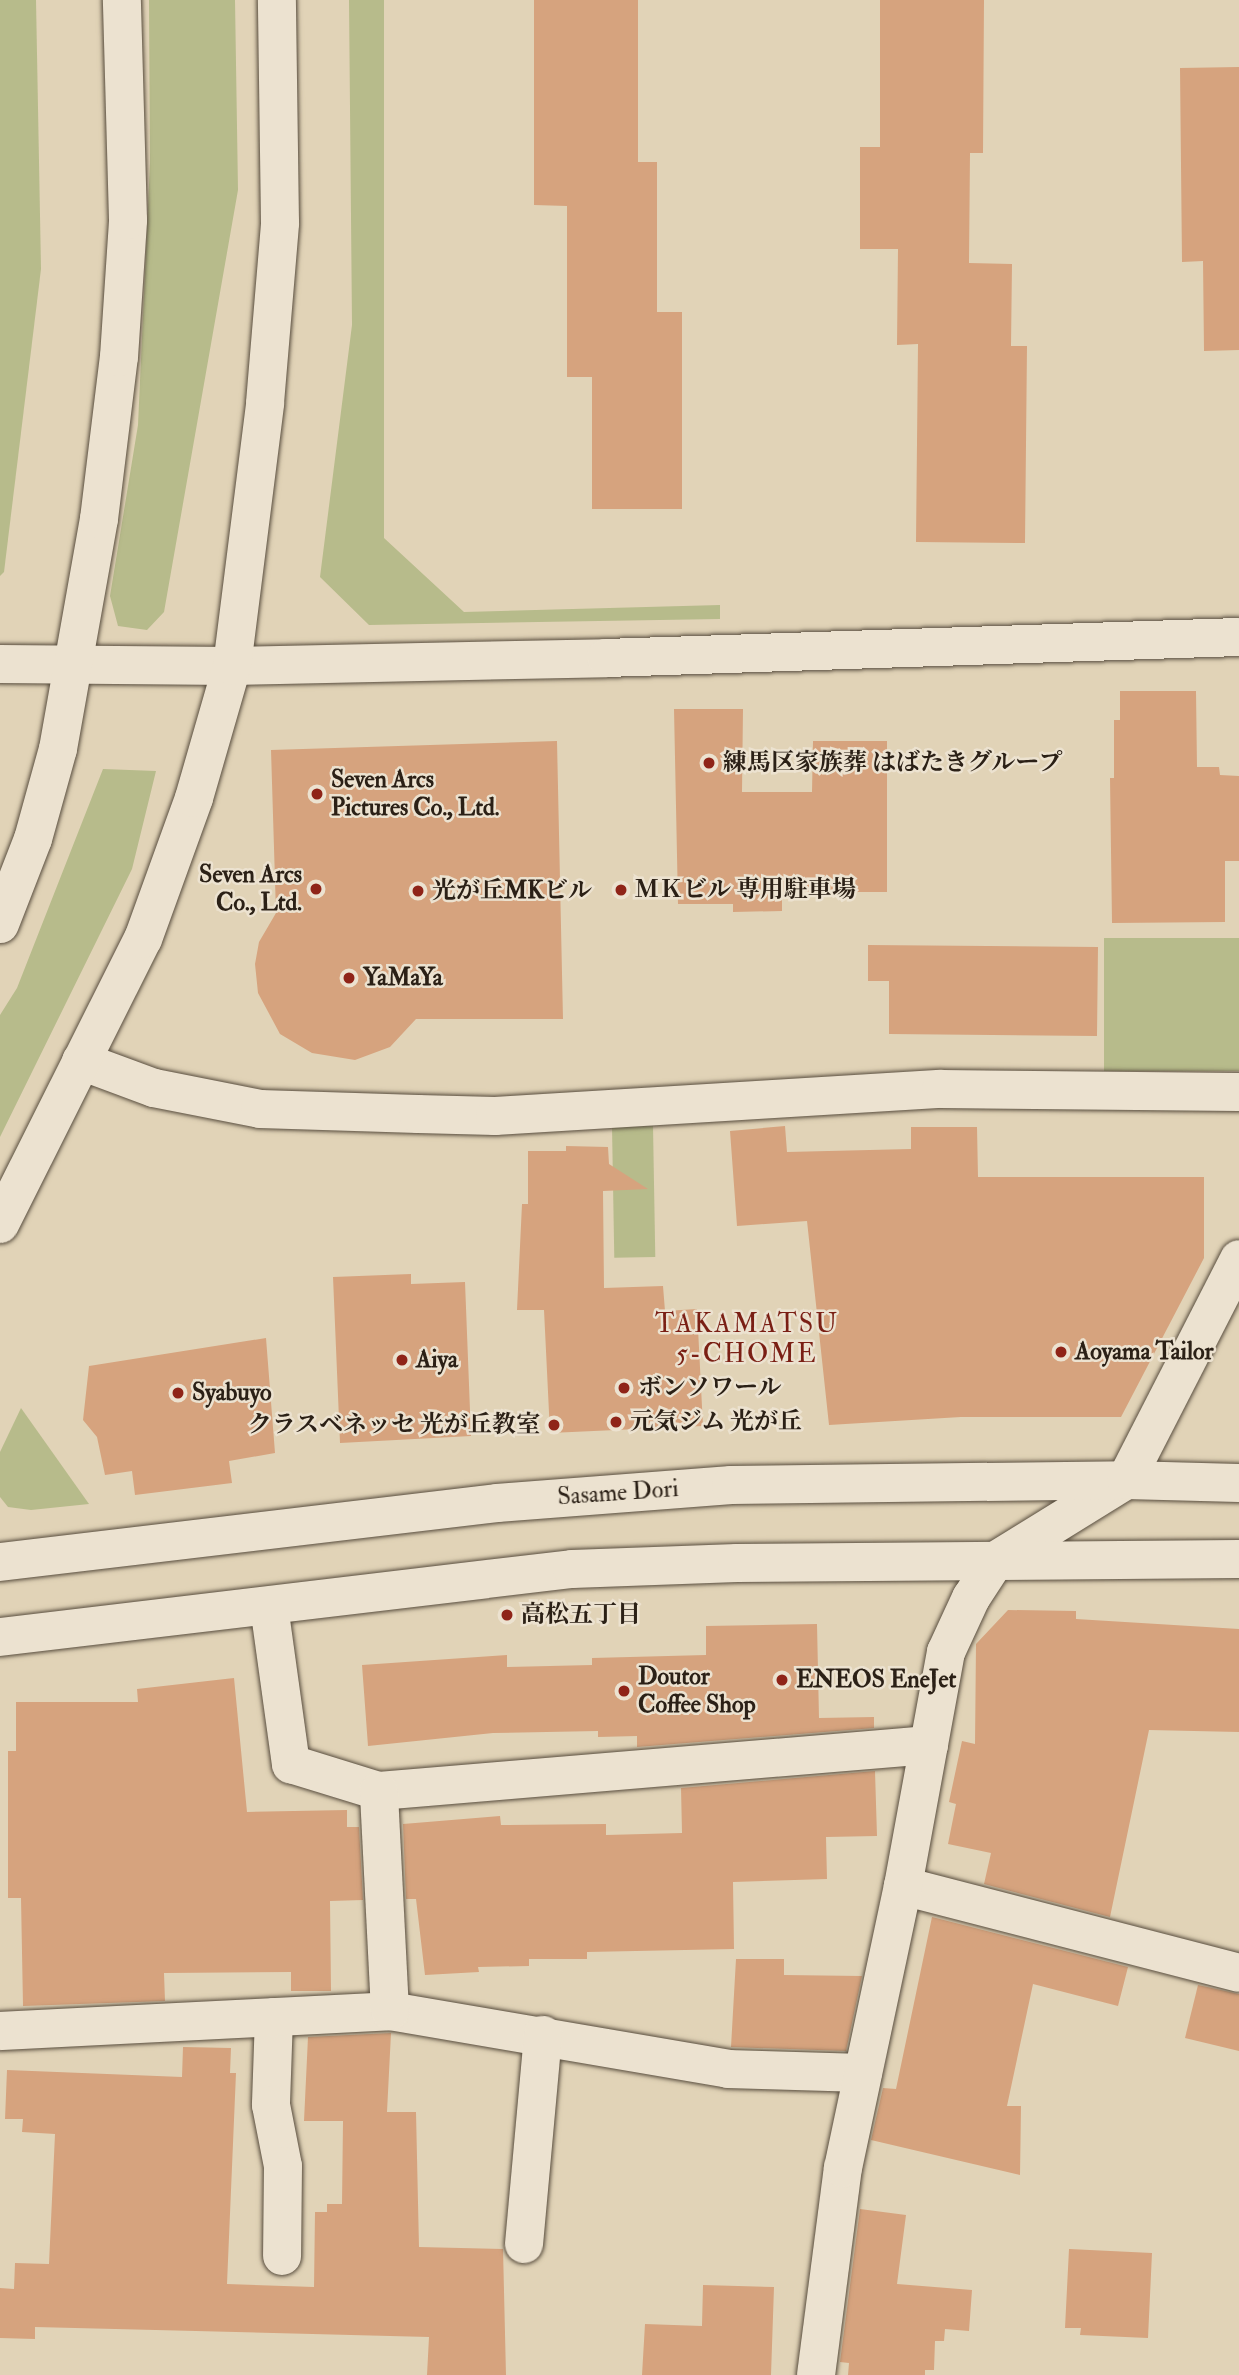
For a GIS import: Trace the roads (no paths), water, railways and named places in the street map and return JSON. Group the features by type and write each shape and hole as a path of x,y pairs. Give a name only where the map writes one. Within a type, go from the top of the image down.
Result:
{"street":[{"path":"0,924 33,839 58,749 99,519 119,358 128,220 122,0"},
{"path":"0,1224 143,939 194,798 232,666 265,403 280,223 277,0"},
{"path":"0,664 232,666 1239,637"},
{"path":"81,1061 154,1088 260,1109 495,1116 941,1089 1239,1092"},
{"path":"816,2375 842,2168 903,1886 946,1652 971,1598 995,1561 1126,1480 1239,1259"},
{"name":"Sasame Dori","path":"0,1562 497,1503 639,1491 767,1484 1126,1480 1239,1483"},
{"path":"0,1637 572,1569 1239,1559"},
{"path":"269,1606 291,1764 379,1790 929,1745"},
{"path":"379,1790 390,2011"},
{"path":"903,1886 1239,1973"},
{"path":"0,2031 390,2011 543,2035 728,2069 863,2073"},
{"path":"274,2017 271,2105 283,2166 282,2256"},
{"path":"524,2244 543,2035"}],"place":[{"name":"練馬区家族葬 はばたきグループ","path":"709,763"},
{"name":"Seven Arcs Pictures Co., Ltd.","path":"317,794"},
{"name":"Seven Arcs Co., Ltd.","path":"316,889"},
{"name":"ＭＫビル 専用駐車場","path":"621,890"},
{"name":"光が丘MKビル","path":"418,891"},
{"name":"YaMaYa","path":"349,978"},
{"name":"Aoyama Tailor","path":"1061,1352"},
{"name":"Aiya","path":"402,1360"},
{"name":"ボンソワール","path":"624,1388"},
{"name":"Syabuyo","path":"178,1393"},
{"name":"元気ジム 光が丘","path":"616,1422"},
{"name":"クラスベネッセ 光が丘教室","path":"554,1425"},
{"name":"高松五丁目","path":"507,1615"},
{"name":"ENEOS EneJet","path":"782,1680"},
{"name":"Doutor Coffee Shop","path":"624,1691"}],"district":[{"name":"TAKAMATSU 5-CHOME","path":"747,1340"}]}
